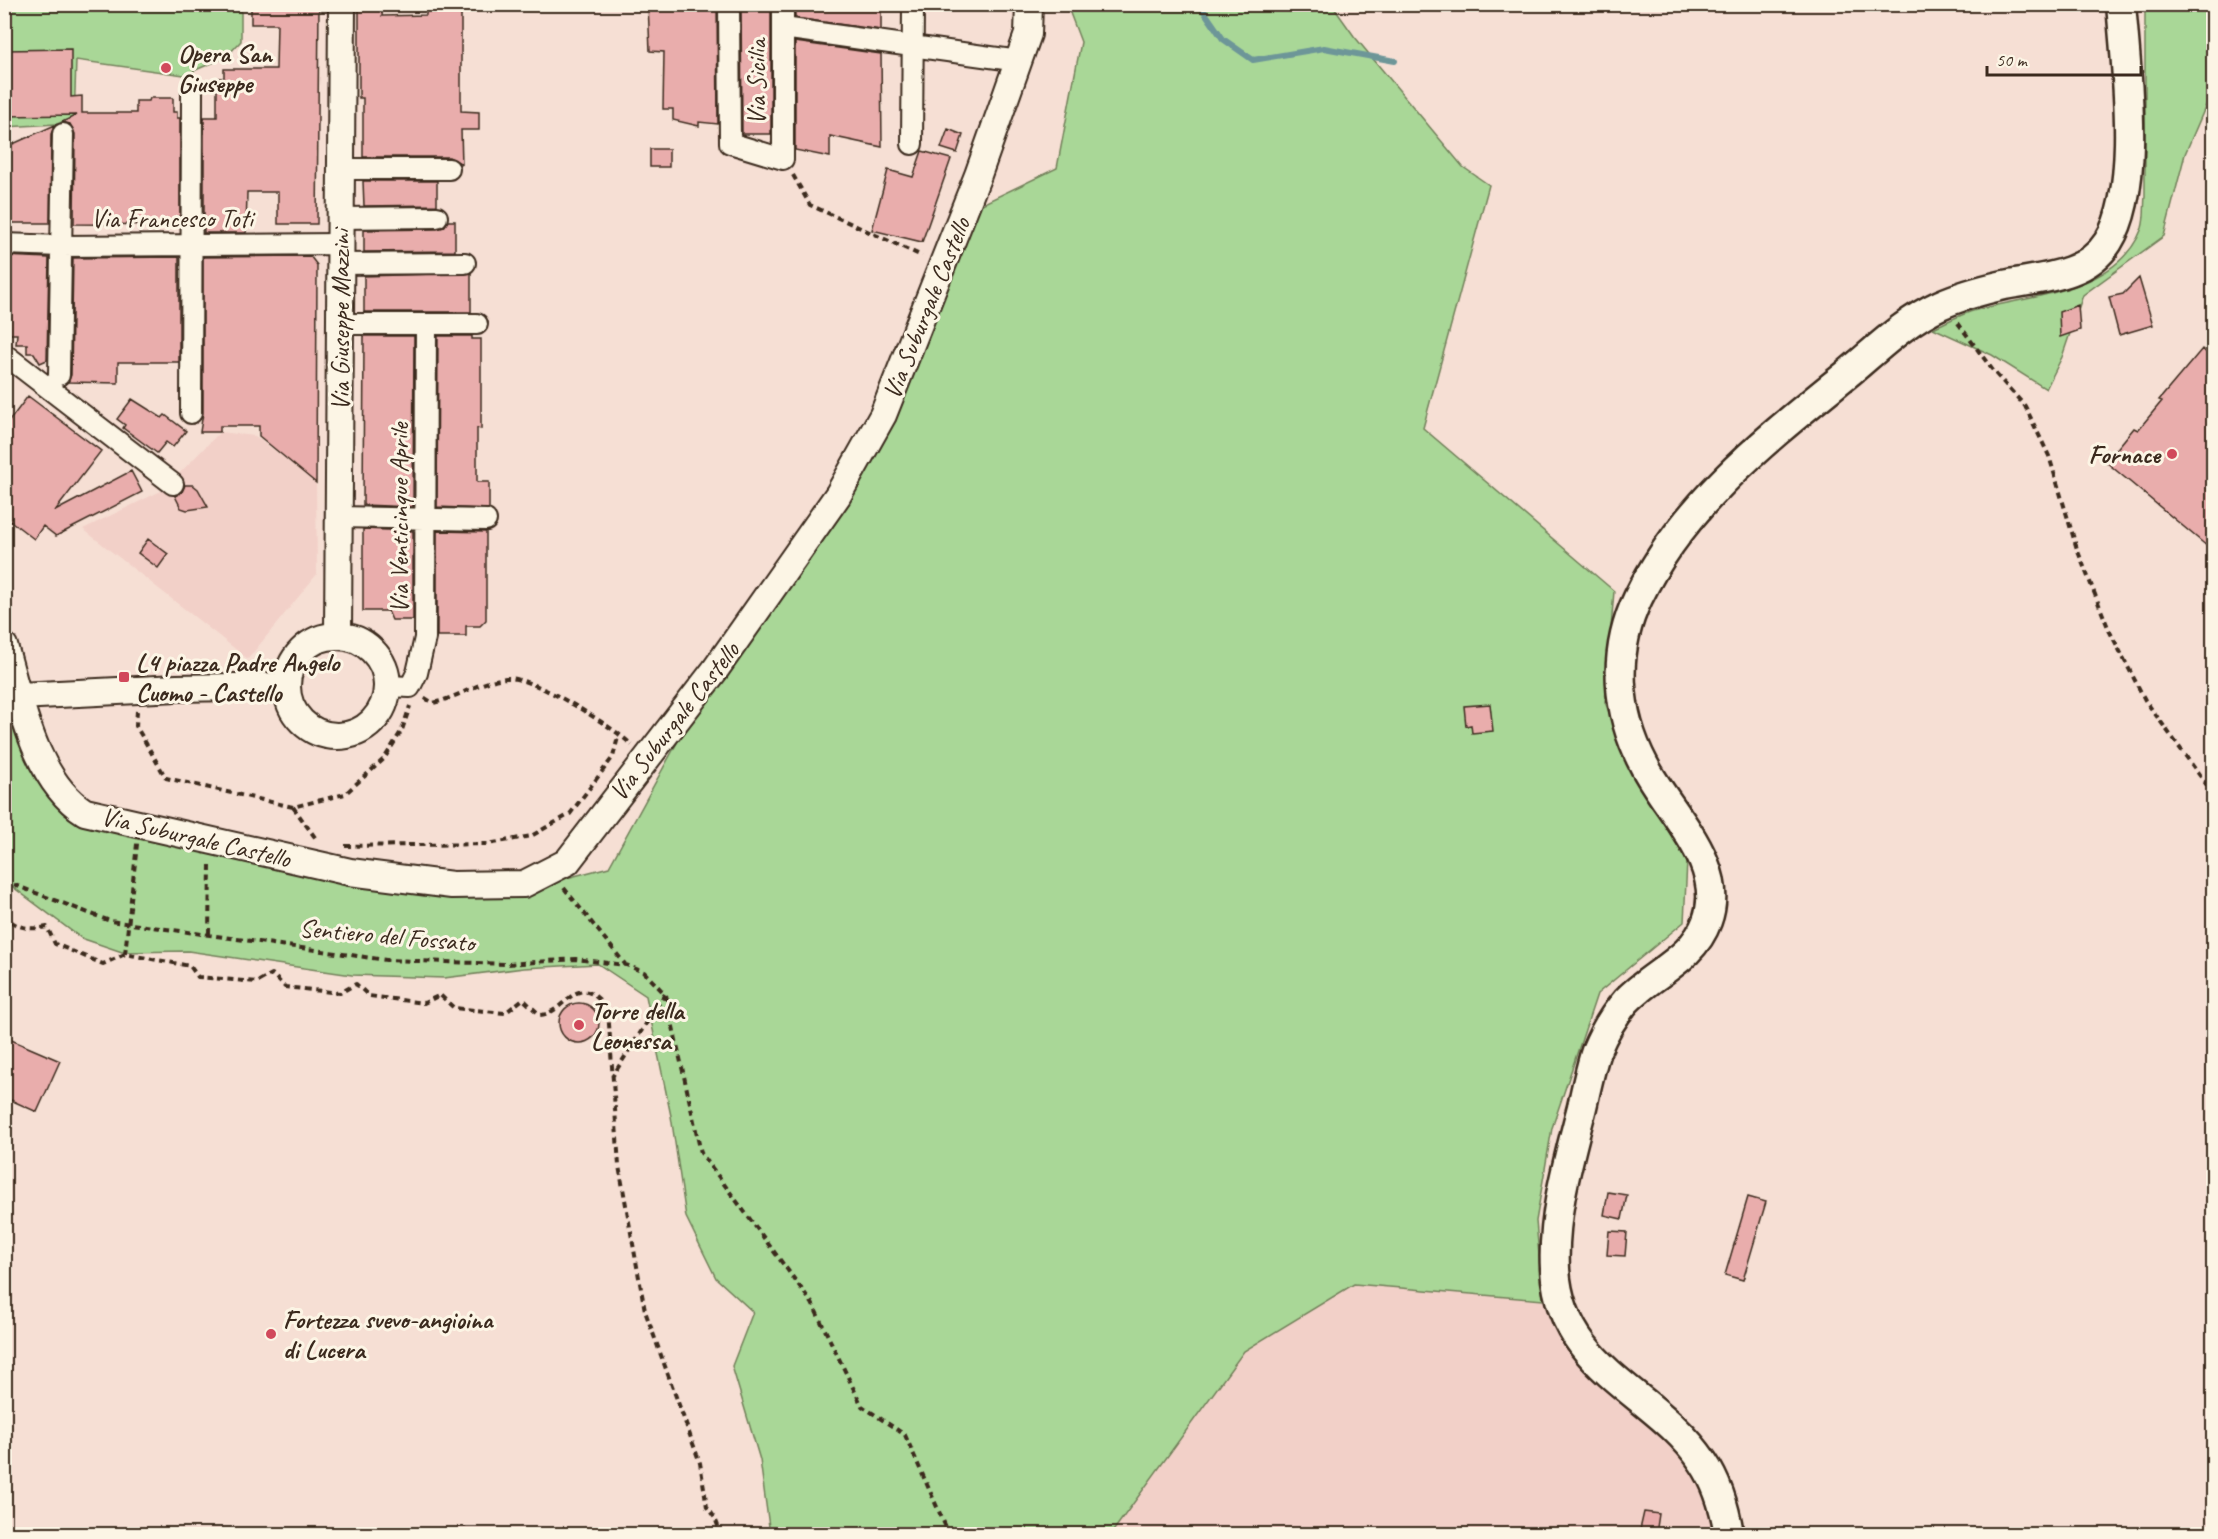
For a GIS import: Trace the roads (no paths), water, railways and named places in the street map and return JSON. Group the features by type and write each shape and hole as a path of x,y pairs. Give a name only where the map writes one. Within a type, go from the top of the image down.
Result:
{"main road":[{"path":"1729,1534 1725,1508 1703,1462 1672,1428 1615,1381 1592,1356 1568,1320 1556,1281 1555,1255 1562,1196 1596,1050 1610,1024 1626,1002 1692,947 1706,925 1711,902 1707,875 1695,846 1647,772 1629,729 1620,681 1624,637 1636,603 1656,566 1694,512 1716,487 1802,411 1909,323 1944,303 1972,293 2069,272 2090,261 2108,242 2122,210 2128,164 2121,4"}],"street":[{"name":"Via Giuseppe Mazzini","path":"338,635 342,4"},
{"name":"Via Sicilia","path":"729,4 730,143 783,159 783,4"},
{"path":"912,144 913,4"},
{"name":"Via Suburgale Castello","path":"4,646 39,755 57,788 85,812 350,872 452,885 524,884 567,862 715,670 838,495 883,415 943,265 1019,61 1028,34 1029,4"},
{"path":"783,28 1019,61"},
{"path":"191,413 192,92"},
{"path":"59,375 63,134"},
{"path":"341,170 449,169"},
{"path":"339,218 437,217"},
{"name":"Via Francesco Toti","path":"4,244 192,246 465,263"},
{"path":"340,324 477,324"},
{"name":"Via Venticinque Aprile","path":"398,686 417,673 425,638 426,324"},
{"path":"4,354 173,484"},
{"path":"4,372 105,446"},
{"path":"340,517 486,520"},
{"path":"338,635 357,640 373,651 398,686 385,701 378,716 367,727 353,734 337,737 322,734 302,722 289,702 286,686 289,670 296,656 308,645 322,637 338,635"},
{"path":"19,696 137,689 286,686"}],"waterway":[{"path":"1199,4 1223,39 1253,60 1324,48 1395,61"}],"place":[{"name":"Opera San Giuseppe","path":"166,68"},
{"name":"Fornace","path":"2172,454"},
{"name":"L4 piazza Padre Angelo Cuomo - Castello","path":"124,677"},
{"name":"Torre della Leonessa","path":"579,1025"},
{"name":"Fortezza svevo-angioina di Lucera","path":"271,1334"}]}
